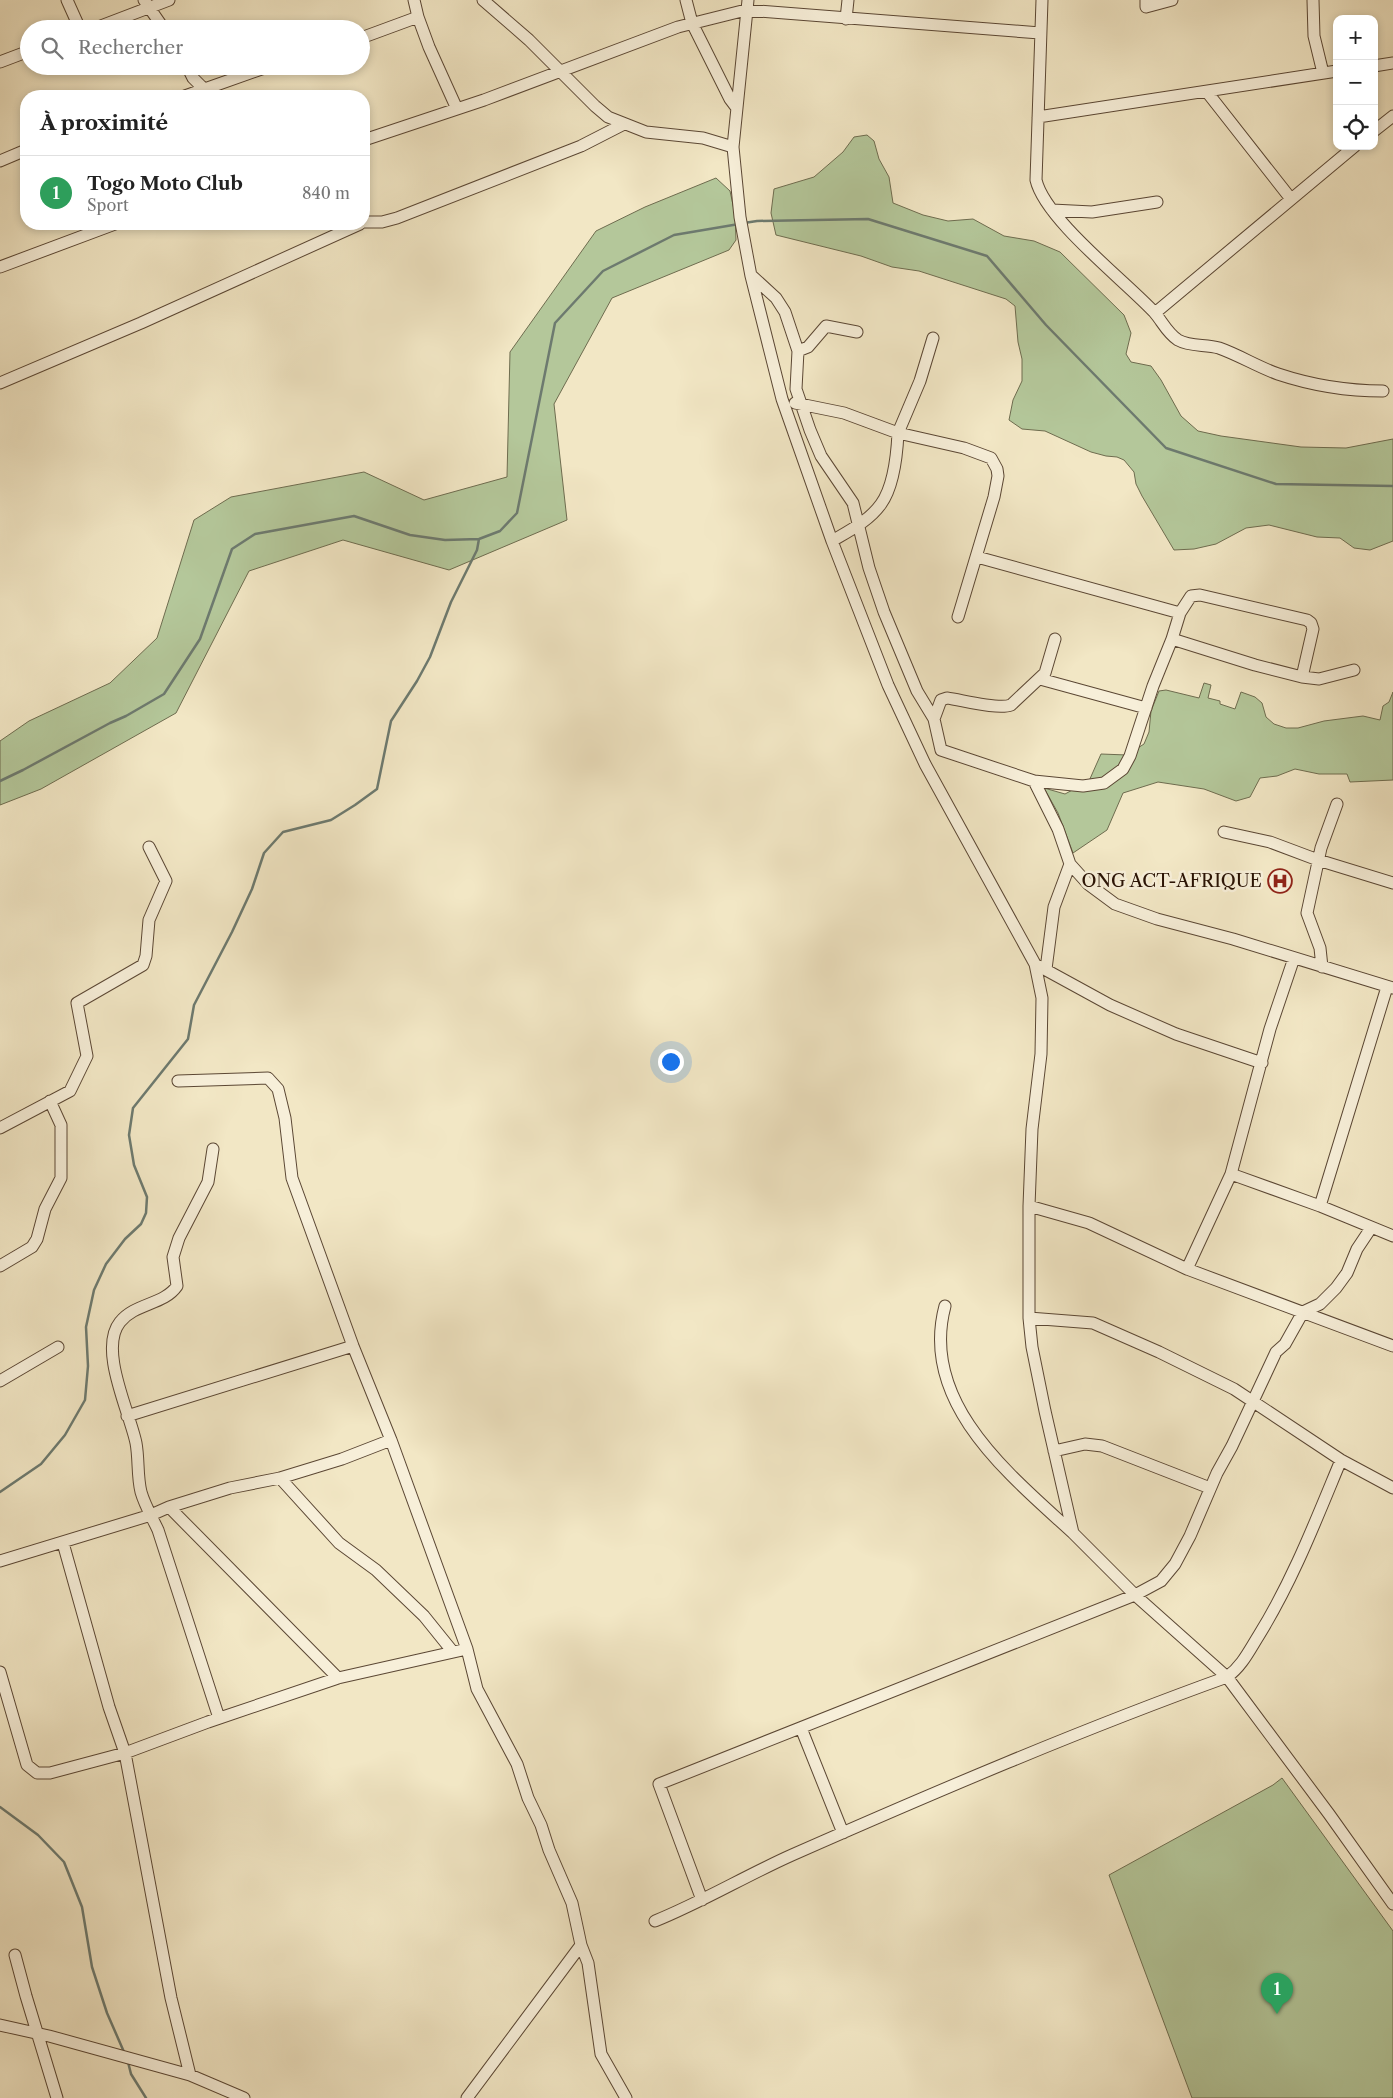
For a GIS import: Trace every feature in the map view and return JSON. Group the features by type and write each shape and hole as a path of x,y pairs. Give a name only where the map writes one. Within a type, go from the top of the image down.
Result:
{"street":[{"path":"67,0 76,20"},
{"path":"112,20 147,4 169,0"},
{"path":"414,0 418,18 429,47 457,109"},
{"path":"686,0 692,23 730,99 736,107"},
{"path":"846,19 848,0"},
{"path":"1042,0 1036,180 1038,188 1052,210 1155,313 1170,333 1180,340 1221,349 1277,374 1298,380 1361,390 1383,390"},
{"path":"1146,0 1146,7 1172,0"},
{"path":"1313,0 1314,36 1323,73"},
{"path":"487,1 608,117 646,132 703,138 732,147"},
{"path":"147,4 158,20"},
{"path":"747,5 732,147 740,217 751,276 784,403 832,541 888,685 925,764 1035,964 1042,998 1041,1054 1032,1129 1029,1206 1029,1318 1032,1347 1073,1533"},
{"path":"370,138 457,109 692,23 747,5 846,19 915,22 1040,33"},
{"path":"370,35 418,18"},
{"path":"0,62 20,54"},
{"path":"1378,65 1393,63"},
{"path":"1038,117 1333,72"},
{"path":"192,75 203,90"},
{"path":"213,90 249,75"},
{"path":"1207,92 1290,199"},
{"path":"1378,128 1393,116"},
{"path":"370,222 382,222 397,218 581,146 624,124"},
{"path":"1155,313 1350,150"},
{"path":"0,161 20,153"},
{"path":"1052,210 1092,212 1157,202"},
{"path":"0,267 99,230"},
{"path":"0,383 141,323 347,230"},
{"path":"751,276 782,307 798,351 795,383 816,448 853,503 860,525 869,568 884,612 917,691 934,719 941,750"},
{"path":"798,351 808,347 826,326 857,332"},
{"path":"832,541 860,525 875,511 884,499 894,467 898,432 920,381 933,338"},
{"path":"784,403 800,403 844,413 898,432 964,448 990,458 994,463 998,476 977,557 958,617"},
{"path":"977,557 1180,613"},
{"path":"941,750 1034,781 1083,786 1104,784 1123,769 1130,756 1180,613 1191,596 1200,595 1307,620 1311,623 1313,629 1302,677"},
{"path":"934,719 941,700 944,698 1007,707 1040,679 1047,668 1055,639"},
{"path":"1172,639 1255,665 1302,677 1319,679 1354,670"},
{"path":"1040,679 1146,708"},
{"path":"925,764 941,750"},
{"path":"1034,781 1058,829 1070,864 1101,895 1129,910 1204,933 1233,938 1390,987 1320,1206"},
{"path":"1322,967 1320,948 1307,913 1318,860 1337,804"},
{"path":"1224,832 1270,842 1318,860 1393,883"},
{"path":"0,1128 70,1091 87,1056 77,1003 143,966 146,956 149,920 166,881 150,847"},
{"path":"1046,970 1054,907 1070,864"},
{"path":"1187,1269 1231,1174 1270,1029 1294,958"},
{"path":"1035,964 1110,1005 1176,1034 1262,1064"},
{"path":"178,1080 268,1078 278,1089 285,1118 292,1178 353,1346 391,1440 467,1649 477,1689 517,1764 528,1798 541,1825 549,1850 572,1903 581,1945 588,1963 601,2054 626,2098"},
{"path":"0,1266 32,1247 37,1238 45,1209 62,1178 60,1125 50,1101"},
{"path":"213,1149 208,1182 185,1226 173,1257 177,1286 171,1294 141,1306 120,1321 114,1333 113,1346 116,1373 136,1442 141,1491 146,1507 158,1530 219,1718"},
{"path":"1231,1174 1320,1206 1393,1236"},
{"path":"1029,1206 1089,1223 1187,1269 1393,1346"},
{"path":"702,1900 659,1784 1136,1595 1161,1581 1175,1564 1190,1536 1210,1488 1276,1352 1285,1344 1304,1312 1320,1304 1336,1288 1346,1273 1357,1248 1371,1228"},
{"path":"945,1306 940,1326 940,1349 946,1376 954,1399 990,1453 1136,1595 1227,1677 1393,1904"},
{"path":"1029,1318 1093,1324 1159,1352 1234,1389 1341,1460 1393,1488"},
{"path":"127,1416 353,1346"},
{"path":"0,1382 58,1347"},
{"path":"0,1561 63,1543 230,1488 280,1478 342,1459 391,1440"},
{"path":"1054,1451 1085,1444 1102,1446 1210,1488"},
{"path":"655,1921 702,1900 763,1868 843,1833 1138,1709 1227,1677 1238,1669 1275,1609 1303,1552 1341,1460"},
{"path":"280,1478 339,1542 376,1570 424,1616 453,1652"},
{"path":"169,1507 338,1678"},
{"path":"63,1543 113,1721 124,1753 171,1998 190,2076"},
{"path":"0,1672 27,1764 37,1773 50,1773 124,1753 219,1718 338,1678 467,1649"},
{"path":"801,1728 843,1833"},
{"path":"467,2098 581,1945"},
{"path":"15,1955 57,2098"},
{"path":"0,2026 49,2036 190,2076 244,2098"}],"green space":[{"path":"867,135 874,141 879,159 889,177 893,203 923,215 948,221 973,219 1004,236 1034,241 1060,252 1124,315 1131,333 1126,354 1131,362 1151,366 1181,416 1198,431 1301,447 1346,448 1393,439 1393,541 1370,550 1354,548 1340,538 1317,537 1269,525 1246,528 1216,544 1194,549 1174,550 1142,496 1136,484 1134,472 1124,460 1091,452 1045,431 1022,429 1009,420 1013,400 1022,381 1022,359 1018,342 1015,306 1006,299 919,271 892,267 861,256 776,235 771,213 774,189 814,177 843,152 854,137"},
{"path":"716,178 730,191 735,214 736,240 729,250 612,298 554,404 567,520 449,570 343,540 249,571 176,713 41,789 0,805 0,741 29,721 110,683 157,638 194,520 231,497 364,472 424,500 507,477 510,352 596,231 645,207"},
{"path":"1204,683 1211,685 1208,698 1220,701 1220,704 1235,709 1241,692 1255,697 1262,703 1266,717 1274,724 1286,728 1298,728 1324,721 1363,716 1380,720 1383,706 1389,702 1393,692 1393,780 1350,782 1347,774 1319,774 1295,769 1277,776 1260,778 1250,797 1236,801 1204,789 1158,782 1123,793 1107,830 1073,853 1058,813 1044,788 1065,794 1089,781 1101,754 1127,755 1144,744 1149,732 1151,711 1159,691 1166,690 1199,698"},
{"path":"1282,1778 1393,1931 1393,2098 1192,2098 1109,1875 1273,1785"}],"waterway":[{"path":"744,223 757,221 868,219 987,256 1046,325 1166,448 1276,484 1393,486"},
{"path":"0,781 126,716 164,694 200,639 232,549 255,534 354,516 410,535 445,540 479,539 500,531 517,513 555,323 603,271 674,235 739,224"},
{"path":"0,1492 41,1464 65,1435 85,1400 88,1366 86,1327 94,1290 106,1264 125,1239 141,1224 146,1213 147,1197 134,1165 129,1135 133,1108 188,1039 194,1005 252,889 264,853 283,832 331,820 377,789 391,721 430,657 451,602 477,550 479,539"},
{"path":"0,1807 38,1835 64,1862 82,1907 92,1967 107,2013 124,2052"},
{"path":"128,2062 131,2074 146,2098"}],"place":[{"name":"ONG ACT-AFRIQUE","path":"1280,881"},
{"name":"Togo Moto Club","path":"1277,2014"}]}
